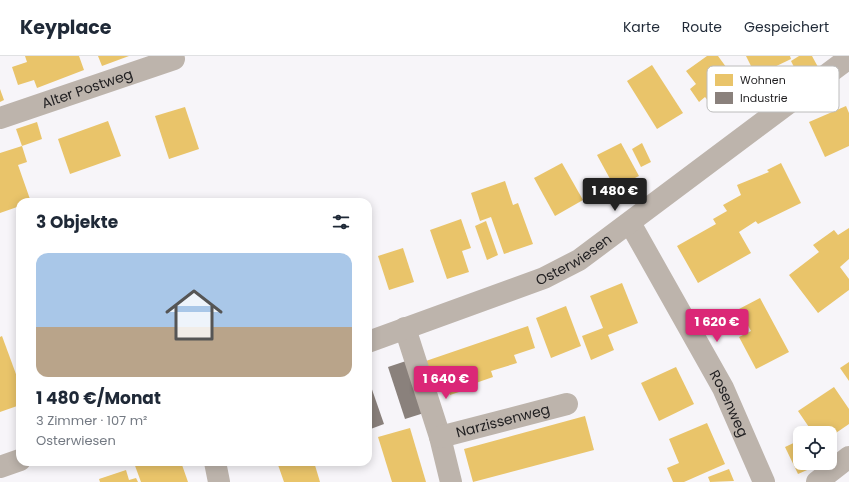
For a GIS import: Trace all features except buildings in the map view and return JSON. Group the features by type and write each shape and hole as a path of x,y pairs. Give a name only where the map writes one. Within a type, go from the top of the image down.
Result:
{"street":[{"name":"Osterwiesen","path":"838,66 849,58"},
{"name":"Alter Postweg","path":"0,118 174,59"},
{"name":"Osterwiesen","path":"372,340 544,278 579,260 777,112"},
{"name":"Rosenweg","path":"630,223 723,388 764,482"},
{"name":"Narzissenweg","path":"405,328 440,437 451,482"},
{"name":"Narzissenweg","path":"440,437 567,404"},
{"path":"817,482 849,457"},
{"path":"0,467 16,461"},
{"path":"216,466 219,482"}]}
